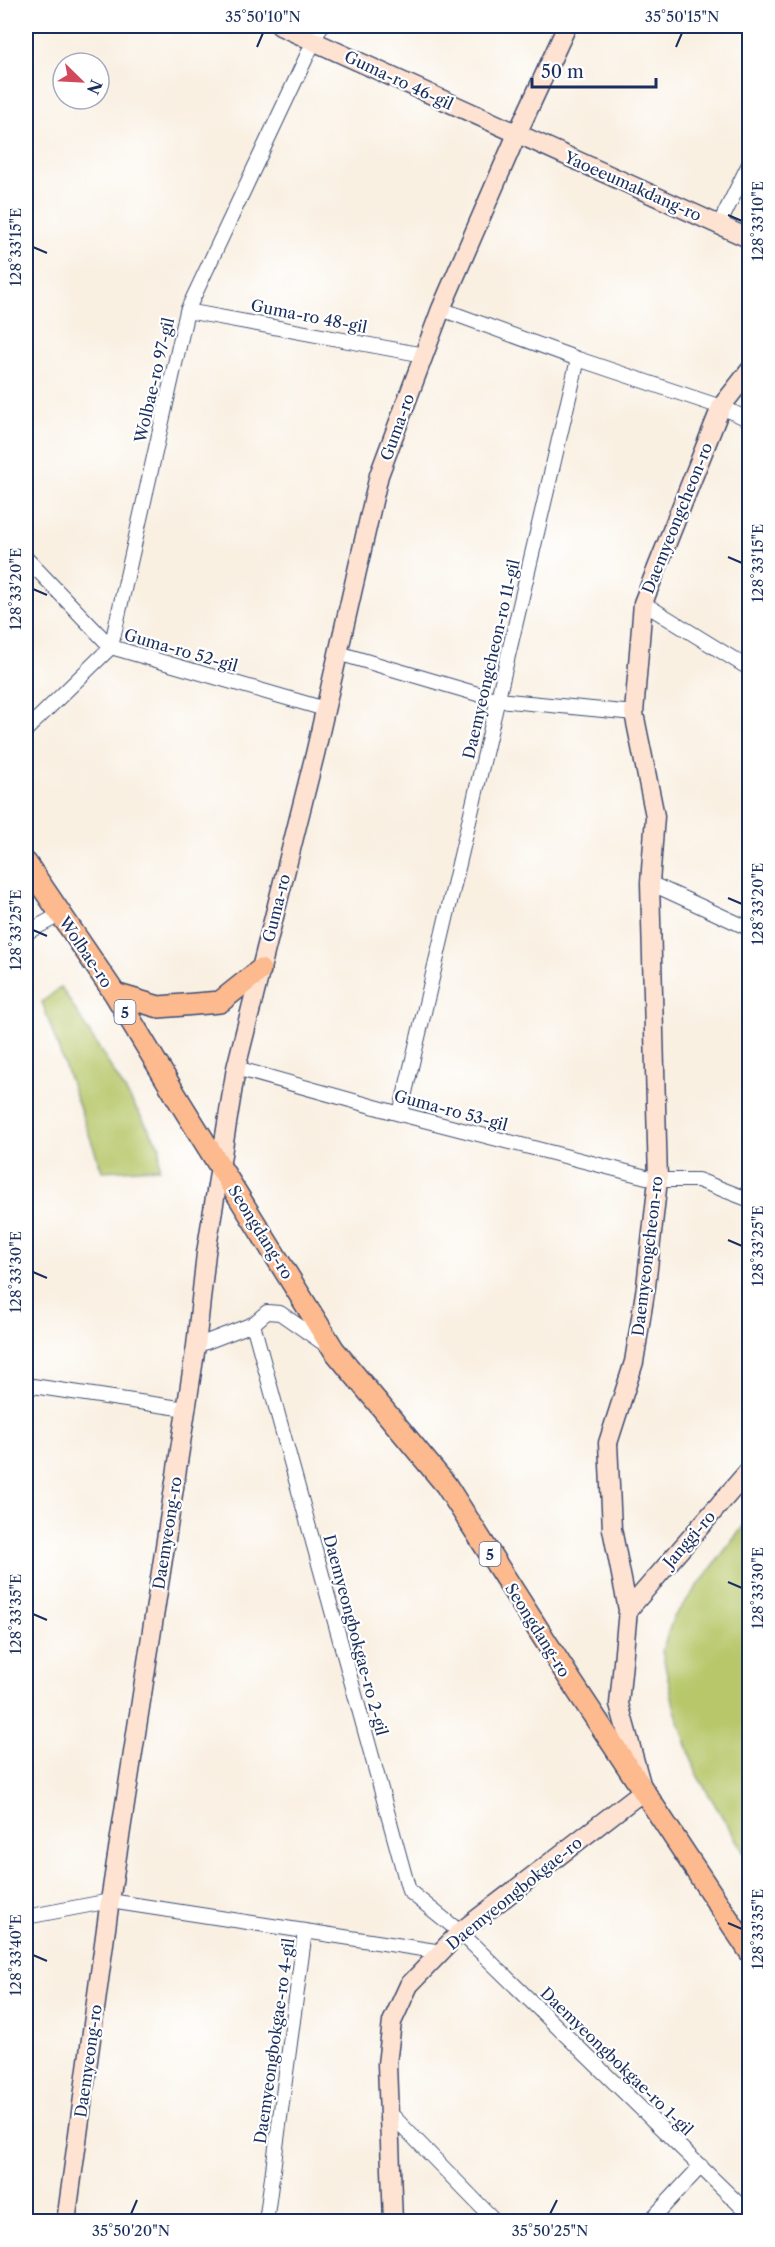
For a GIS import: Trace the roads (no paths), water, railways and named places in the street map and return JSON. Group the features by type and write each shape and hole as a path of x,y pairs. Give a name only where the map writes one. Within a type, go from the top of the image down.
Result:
{"main road":[{"name":"Guma-ro 46-gil","path":"280,26 317,33 517,134"},
{"name":"Guma-ro","path":"220,1165 236,1068 380,475 441,309 567,26"},
{"name":"Yaoeeumakdang-ro","path":"517,134 750,239"},
{"name":"Daemyeongcheon-ro","path":"643,1791 619,1704 628,1610 612,1529 608,1443 634,1362 646,1286 658,1180 650,883 655,816 634,713 643,603 721,407 750,370"},
{"name":"Wolbae-ro","path":"26,863 115,994 220,1165"},
{"path":"115,994 159,1007 220,1002 260,970"},
{"name":"Daemyeong-ro","path":"66,2222 110,1901 196,1346 206,1252 220,1165"},
{"name":"Seongdang-ro","path":"220,1165 334,1350 446,1485 643,1791 750,1952"},
{"name":"Janggi-ro","path":"628,1610 750,1469"},
{"name":"Daemyeongbokgae-ro","path":"393,2222 387,2064 392,2022 409,1985 460,1932 643,1791"}],"street":[{"name":"Wolbae-ro 97-gil","path":"111,647 187,311 317,33"},
{"path":"719,225 750,162"},
{"path":"441,309 578,359 721,407 750,420"},
{"name":"Guma-ro 48-gil","path":"187,311 424,355"},
{"name":"Daemyeongcheon-ro 11-gil","path":"400,1114 578,359"},
{"name":"Guma-ro 52-gil","path":"26,558 111,647 325,709"},
{"path":"643,603 750,669"},
{"path":"26,730 111,647"},
{"path":"338,653 498,700 634,713"},
{"path":"650,883 750,929"},
{"path":"26,933 61,914"},
{"name":"Guma-ro 53-gil","path":"236,1068 400,1114 658,1180 698,1180 750,1200"},
{"path":"196,1346 253,1324 267,1312 280,1313 334,1350"},
{"name":"Daemyeongbokgae-ro 2-gil","path":"253,1324 410,1891 460,1932"},
{"path":"26,1385 186,1409"},
{"path":"26,1917 110,1901 305,1931"},
{"name":"Daemyeongbokgae-ro 4-gil","path":"266,2222 305,1931 442,1952"},
{"name":"Daemyeongbokgae-ro 1-gil","path":"460,1932 750,2215"},
{"path":"388,2111 496,2222"},
{"path":"650,2222 701,2166"}]}
